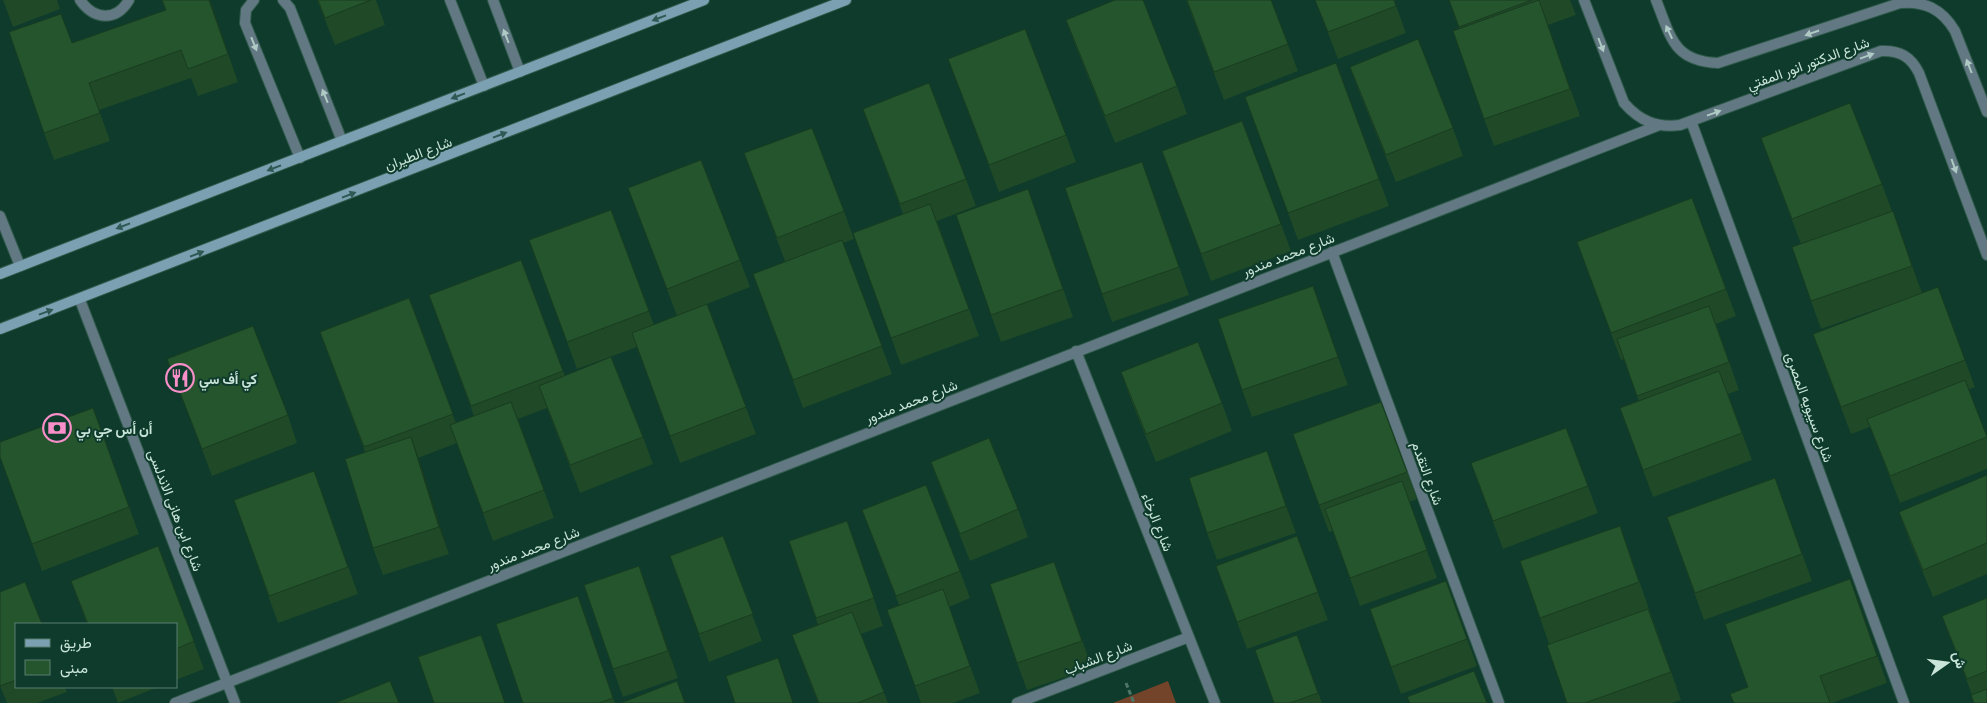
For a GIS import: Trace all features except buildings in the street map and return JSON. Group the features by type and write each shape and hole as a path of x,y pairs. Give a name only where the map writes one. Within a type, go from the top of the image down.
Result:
{"main road":[{"path":"0,274 520,72 680,4 704,0"},
{"name":"شارع الطيران","path":"0,329 80,300 846,0"}],"street":[{"path":"80,0 88,10 98,16 110,16 121,11 129,0"},
{"path":"254,0 246,10 246,23 300,158"},
{"path":"282,0 290,8 342,141"},
{"path":"450,0 484,86"},
{"path":"493,0 520,72"},
{"path":"1584,0 1624,103 1634,114 1657,126"},
{"name":"شارع الدكتور انور المفتي","path":"1656,0 1677,47 1689,58 1703,62 1718,63 1900,3 1915,2 1930,6 1949,21 1955,31 1987,112"},
{"name":"شارع الدكتور انور المفتي","path":"1657,126 1680,125 1882,51 1894,50 1914,62 1919,73 1987,255"},
{"name":"شارع سيبويه المصرى","path":"1691,121 1904,703"},
{"name":"شارع محمد مندور","path":"175,703 227,681 1657,126"},
{"path":"0,216 20,266"},
{"name":"شارع التقدم","path":"1332,252 1499,703"},
{"name":"شارع ابن هانى الاندلسى","path":"80,300 235,703"},
{"name":"شارع الرخاء","path":"1076,352 1215,703"},
{"name":"شارع الشباب","path":"1017,703 1189,637"}],"shaded area":[{"path":"1168,681 1176,703 1113,703"}],"place":[{"name":"كي أف سي","path":"180,378"},
{"name":"أن أس جي بي","path":"57,428"}]}
